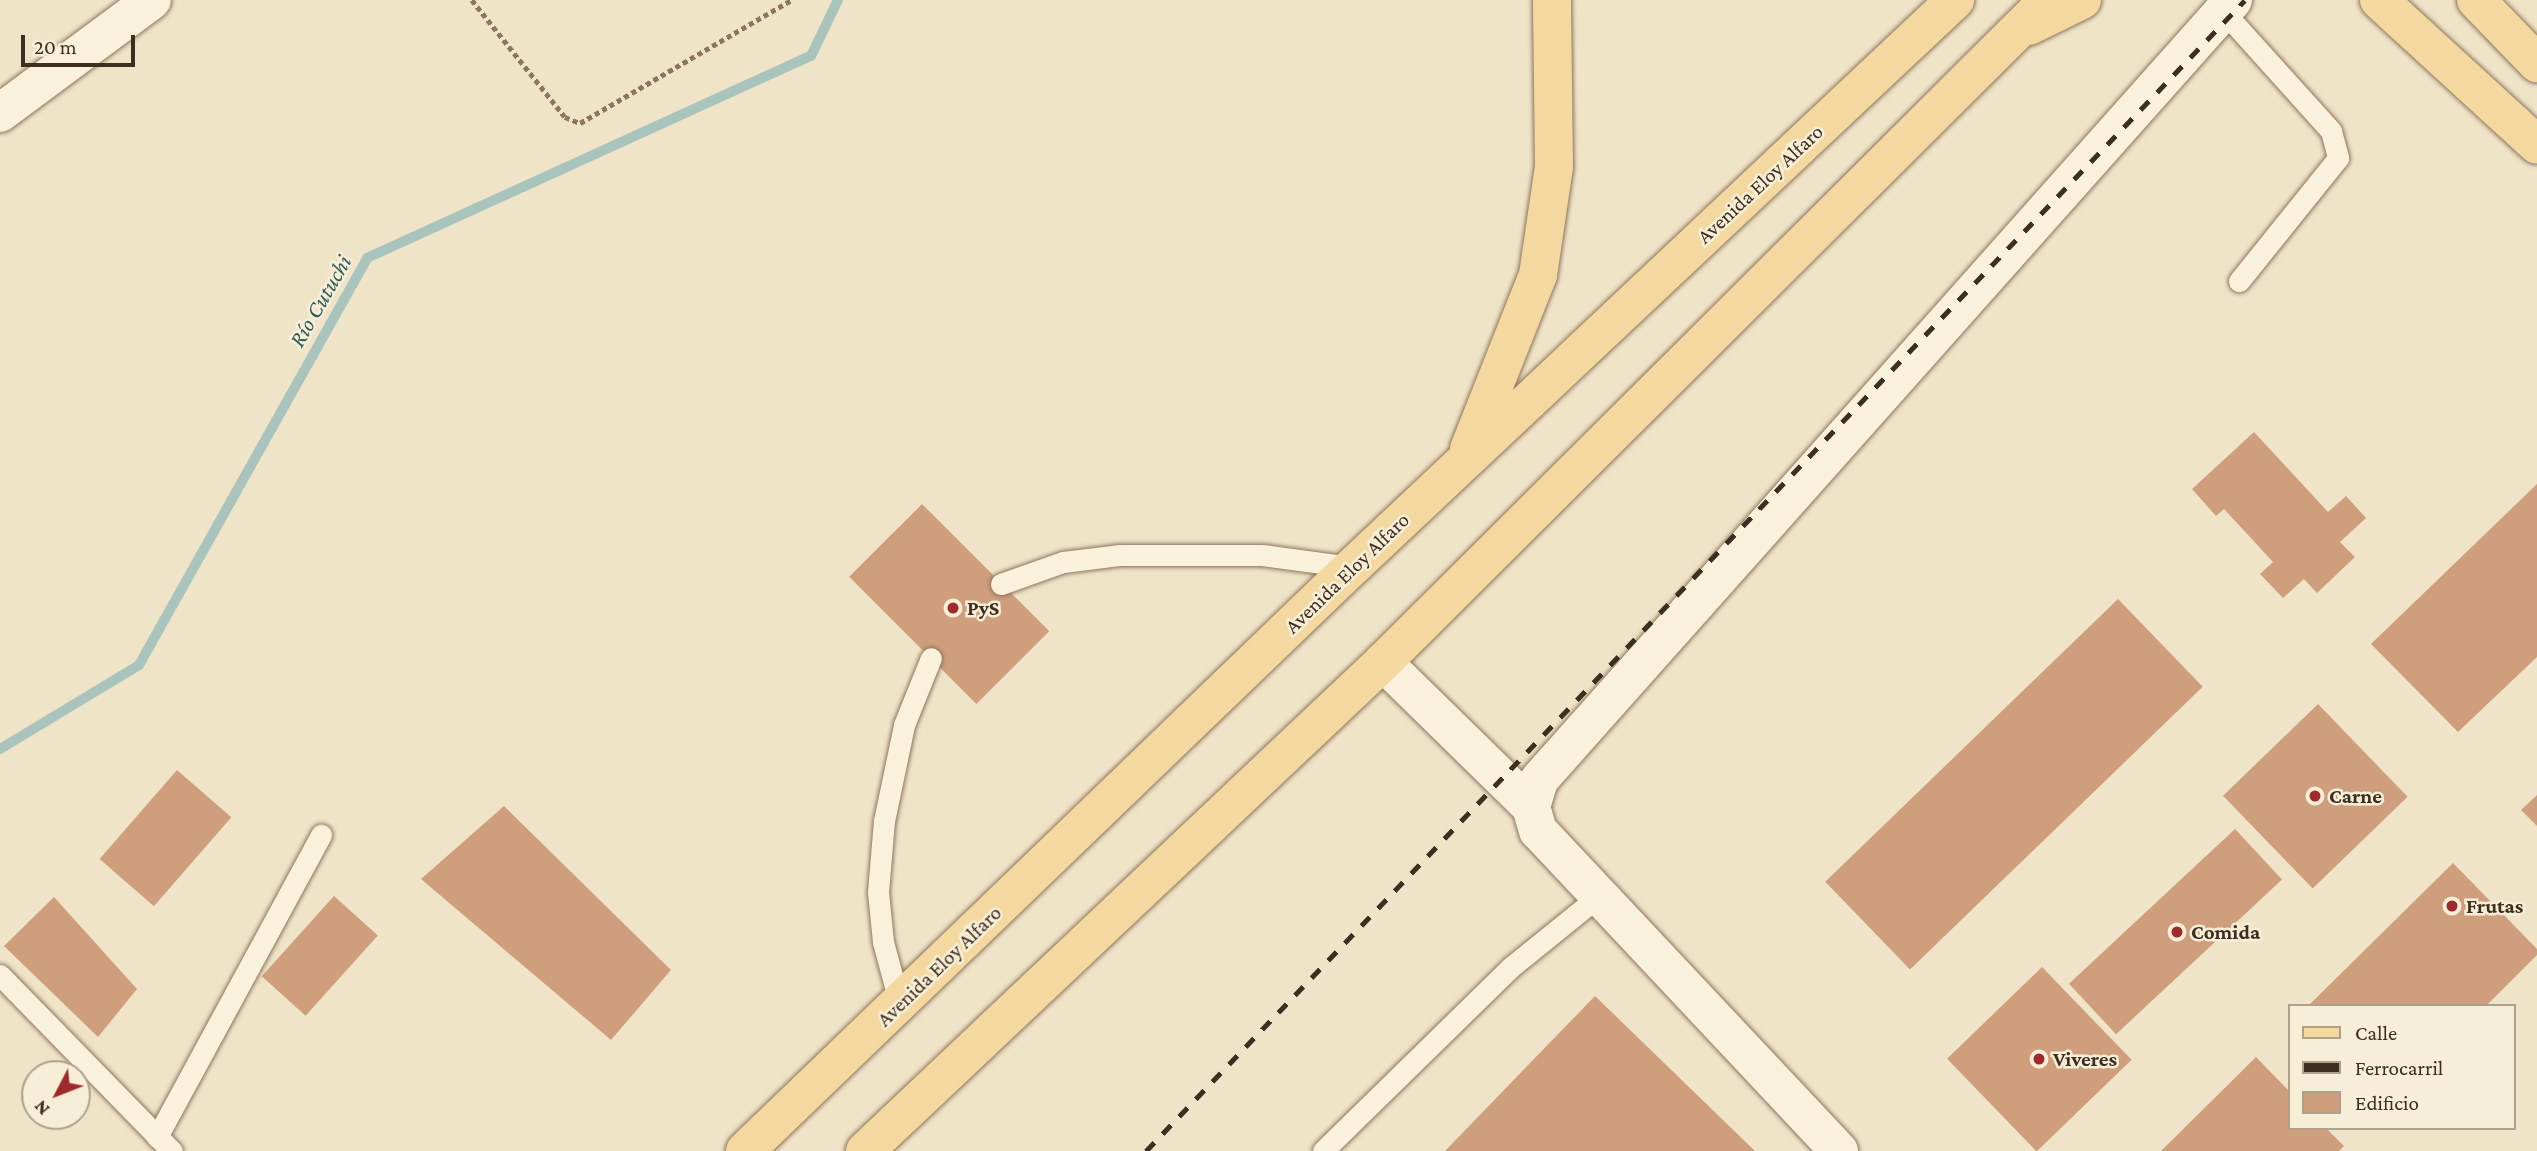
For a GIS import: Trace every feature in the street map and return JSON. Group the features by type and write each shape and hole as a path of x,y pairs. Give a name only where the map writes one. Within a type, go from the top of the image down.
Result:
{"main road":[{"path":"1463,464 1538,275 1554,167 1552,0"},
{"name":"Avenida Eloy Alfaro","path":"745,1151 1352,568 1955,0"},
{"path":"865,1151 1383,662 2048,0"},
{"path":"2015,33 2082,0"},
{"path":"2379,0 2537,145"},
{"path":"2476,0 2537,63"}],"street":[{"path":"0,113 152,0"},
{"path":"1531,807 1539,780 2228,6"},
{"path":"1383,662 1531,807 1538,831 1839,1151"}],"lane":[{"path":"2228,6 2331,131 2338,158 2239,281"},
{"path":"1001,584 1063,562 1119,555 1262,555 1352,568"},
{"path":"900,1005 883,942 878,892 884,821 904,725 932,658"},
{"path":"0,975 164,1144 321,835"},
{"path":"1323,1151 1511,967 1600,896"}],"path":[{"path":"472,0 565,117 580,123 791,0"}],"building":[{"path":"2254,432 2328,512 2346,496 2366,518 2340,542 2355,557 2317,593 2304,579 2283,598 2260,574 2273,562 2224,509 2216,516 2192,489"},
{"path":"2537,484 2537,657 2458,732 2371,644"},
{"name":"PyS","path":"922,504 1049,631 976,704 849,577"},
{"path":"2118,599 2203,687 1910,969 1825,882"},
{"name":"Carne","path":"2318,704 2408,797 2313,888 2223,796"},
{"path":"177,770 231,817 154,906 100,859"},
{"path":"2537,795 2537,826 2521,810"},
{"path":"504,806 671,970 611,1040 421,879"},
{"name":"Comida","path":"2235,829 2282,879 2116,1034 2069,984"},
{"name":"Frutas","path":"2453,863 2537,949 2537,955 2488,1004 2310,1004"},
{"path":"334,896 378,935 306,1016 262,976"},
{"path":"54,897 137,989 98,1037 4,946"},
{"name":"Viveres","path":"2042,967 2132,1060 2036,1151 1947,1059"},
{"path":"1595,996 1755,1151 1445,1151"},
{"path":"2256,1057 2288,1090 2288,1130 2328,1130 2344,1146 2339,1151 2161,1151"}],"waterway":[{"name":"Río Cutuchi","path":"0,749 139,665 367,258 811,56 838,0"}],"railway":[{"path":"1146,1151 2245,0"}],"place":[{"name":"PyS","path":"953,608"},
{"name":"Carne","path":"2315,796"},
{"name":"Frutas","path":"2452,906"},
{"name":"Comida","path":"2177,932"},
{"name":"Viveres","path":"2039,1059"}]}
